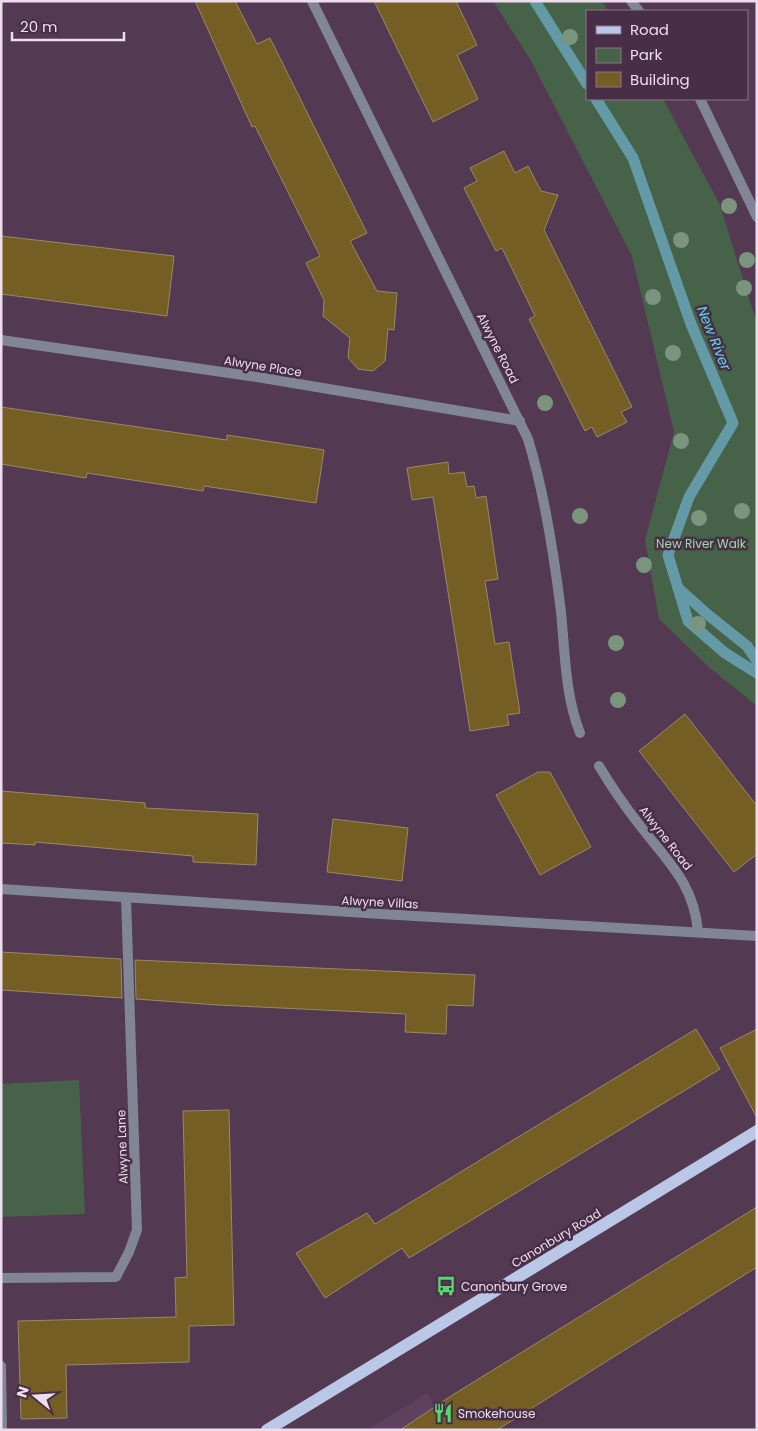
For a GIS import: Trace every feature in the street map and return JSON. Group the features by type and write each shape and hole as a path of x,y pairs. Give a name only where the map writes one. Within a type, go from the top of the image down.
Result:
{"main road":[{"name":"Canonbury Road","path":"267,1430 757,1131"}],"street":[{"name":"Alwyne Road","path":"312,1 528,439 542,486 557,582 570,691 575,720 580,733"},
{"path":"700,100 757,217"},
{"name":"Alwyne Place","path":"1,340 257,377 520,421"},
{"name":"Alwyne Road","path":"599,766 633,816 683,881 693,902 698,932"},
{"name":"Alwyne Villas","path":"1,889 757,936"},
{"name":"Alwyne Lane","path":"1,1278 116,1277 129,1252 137,1230 126,898"},
{"path":"1,1366 2,1430"}],"shaded area":[{"path":"427,1393 447,1430 367,1430"}],"green space":[{"name":"New River Walk","path":"493,1 602,1 607,10 586,10 586,100 664,100 720,205 757,324 757,706 711,669 659,619 645,540 674,432 632,256 530,59"},
{"path":"79,1080 85,1214 1,1217 1,1084"}],"building":[{"path":"195,1 235,1 257,44 270,38 367,233 350,241 377,291 397,293 394,330 388,329 385,361 373,371 358,369 348,358 350,338 323,316 324,300 306,263 320,256 255,126 252,127"},
{"path":"374,1 456,1 477,45 457,55 478,99 433,122"},
{"path":"504,151 515,173 528,166 541,191 558,195 544,230 632,407 621,412 627,422 597,437 592,427 585,431 529,319 535,316 502,248 496,251 464,188 477,181 470,168"},
{"path":"1,236 174,256 167,316 1,294"},
{"path":"1,407 227,440 227,435 324,450 316,503 204,486 203,491 87,473 86,478 1,464"},
{"path":"448,462 449,474 464,472 467,487 474,486 476,498 486,496 498,579 485,581 495,644 509,642 520,713 507,715 509,725 470,731 433,497 412,500 407,468"},
{"path":"685,714 757,806 757,854 734,872 639,751"},
{"path":"538,772 550,772 591,847 540,875 496,795"},
{"path":"1,791 145,803 145,808 258,814 256,865 193,862 193,856 35,842 35,845 1,843"},
{"path":"333,819 408,828 402,881 327,872"},
{"path":"1,952 121,959 122,998 1,990"},
{"path":"135,960 475,975 473,1006 447,1005 446,1034 405,1032 406,1014 136,999"},
{"path":"696,1029 720,1069 409,1258 402,1248 325,1298 296,1253 367,1213 375,1224"},
{"path":"757,1029 757,1118 720,1048"},
{"path":"229,1110 234,1325 189,1326 189,1362 66,1365 67,1418 21,1419 18,1321 176,1317 175,1278 187,1277 183,1111"},
{"path":"757,1207 757,1267 497,1430 400,1430 451,1396"}],"waterway":[{"name":"New River","path":"535,1 586,82"},
{"name":"New River","path":"597,100 633,158 691,324 733,423 689,497 668,555 688,621 725,653 757,673"},
{"name":"New River","path":"678,588 747,646 757,661"}],"place":[{"name":"Canonbury Grove","path":"446,1286"},
{"name":"Smokehouse","path":"443,1413"}]}
